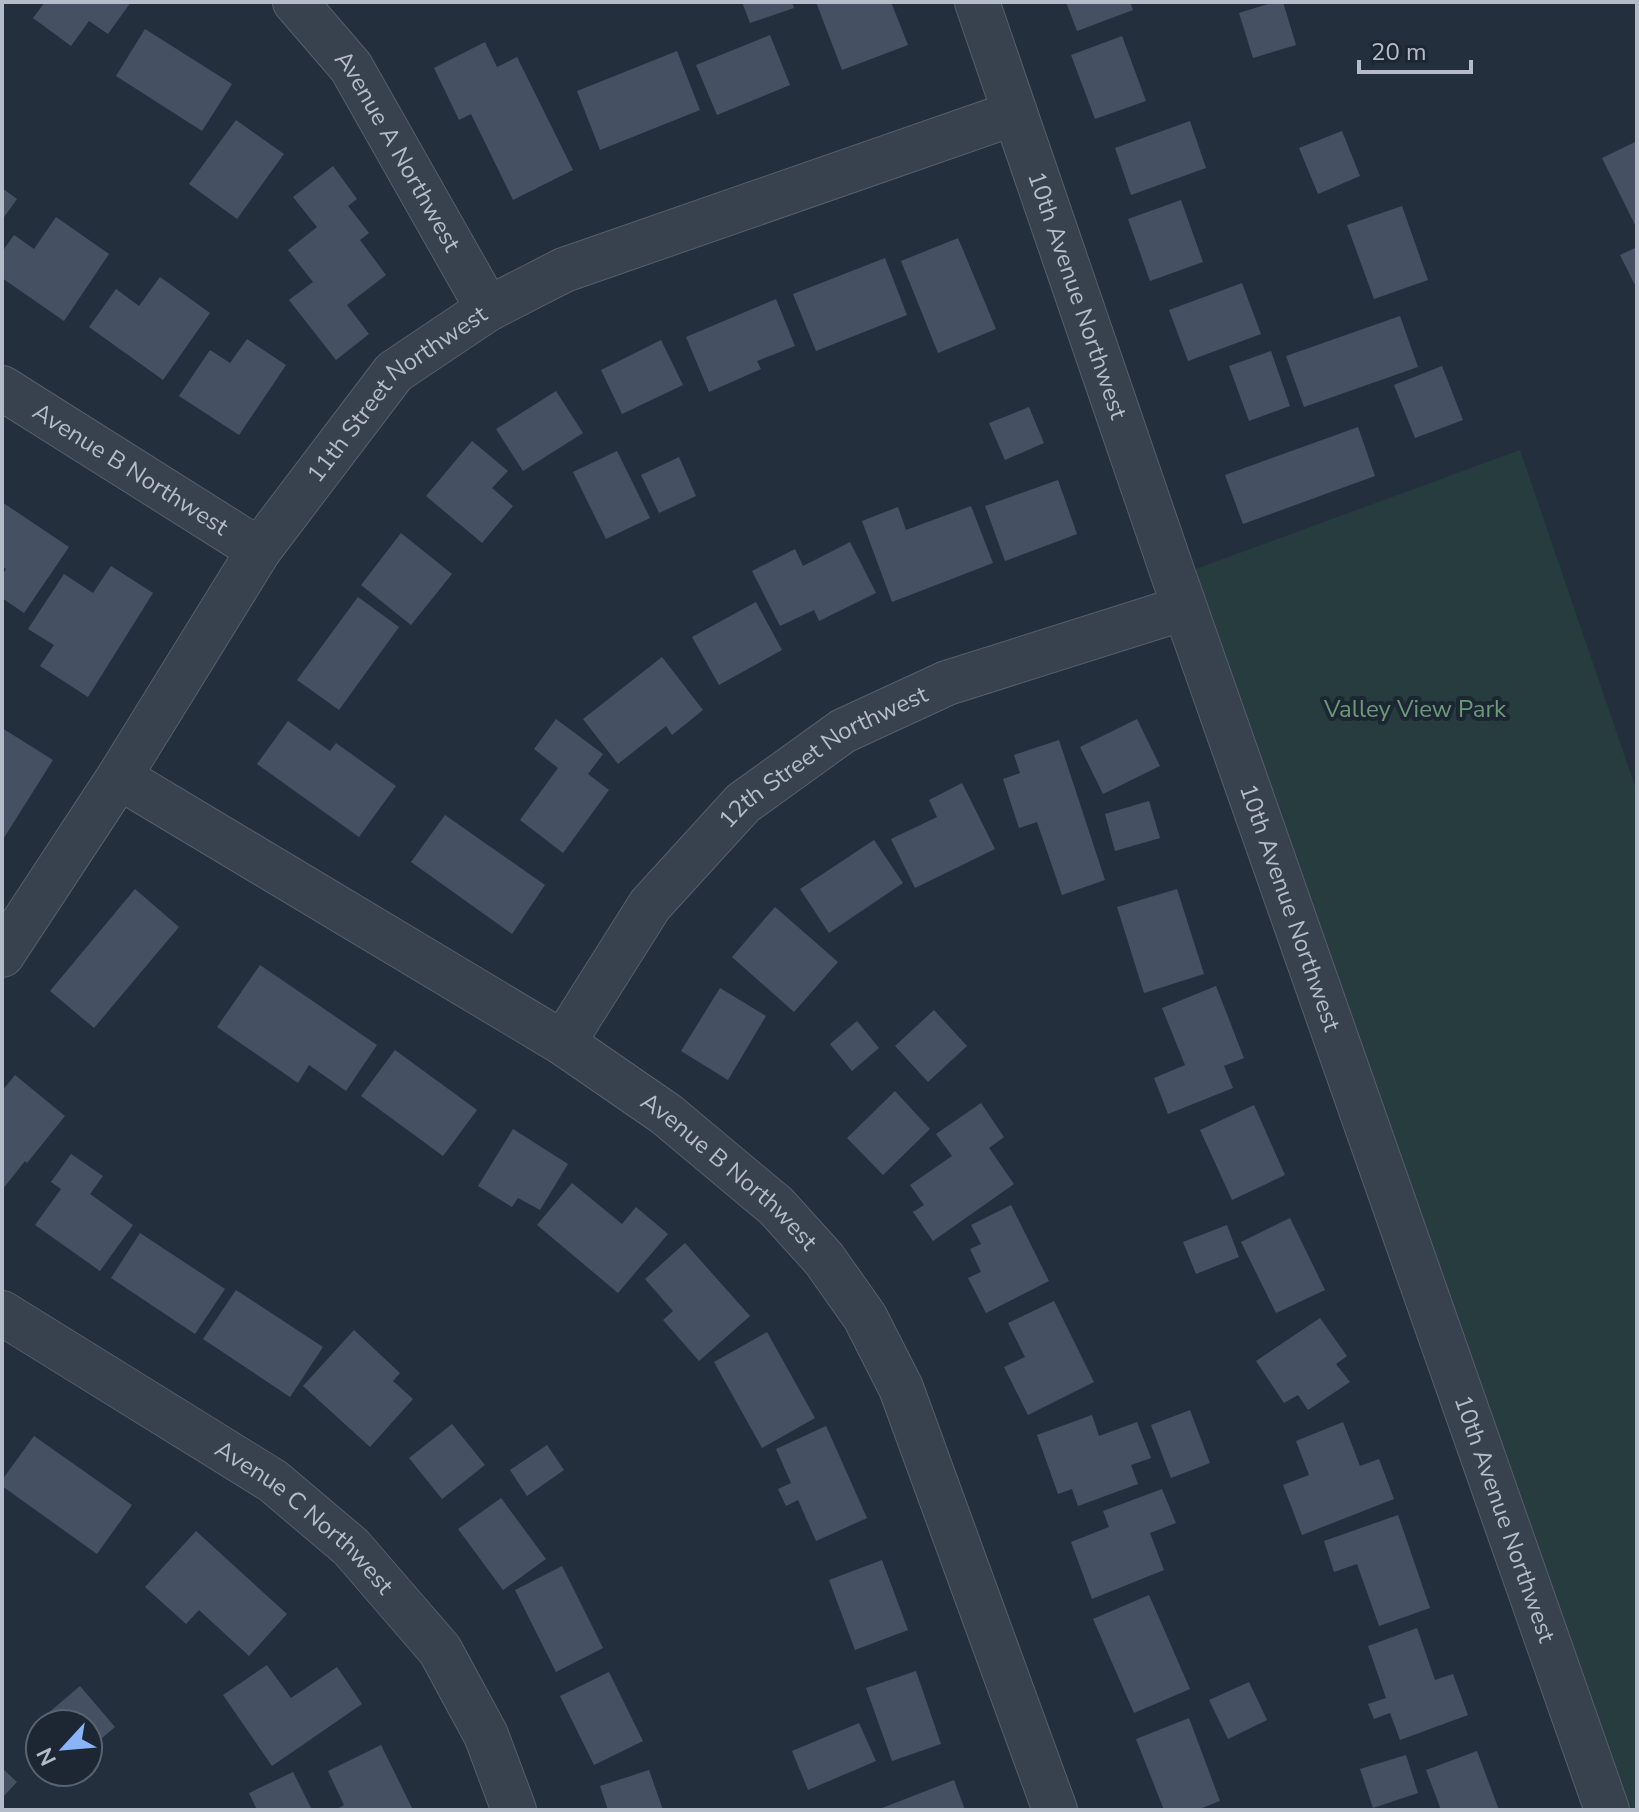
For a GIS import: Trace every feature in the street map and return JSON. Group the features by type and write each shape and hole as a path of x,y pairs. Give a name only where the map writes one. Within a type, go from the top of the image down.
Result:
{"street":[{"name":"Avenue A Northwest","path":"295,2 351,67 488,309"},
{"name":"10th Avenue Northwest","path":"977,2 1184,608 1607,1810"},
{"name":"11th Street Northwest","path":"2,955 119,777 259,550 394,372 488,309 564,270 1015,113"},
{"name":"Avenue B Northwest","path":"2,388 259,550"},
{"name":"12th Street Northwest","path":"563,1043 650,905 743,803 843,731 947,683 1184,608"},
{"name":"Avenue B Northwest","path":"119,777 563,1043 666,1114 776,1206 824,1259 865,1317 901,1388 1055,1810"},
{"name":"Avenue C Northwest","path":"2,1313 273,1481 351,1547 440,1650 486,1735 514,1810"}],"green space":[{"name":"Valley View Park","path":"1520,450 1637,792 1637,1810 1606,1810 1174,577"}],"building":[{"path":"45,2 131,2 108,34 89,21 71,46 33,18"},
{"path":"742,2 792,2 794,8 750,23"},
{"path":"816,2 891,2 908,45 842,70"},
{"path":"1066,2 1130,2 1133,10 1077,31"},
{"path":"1283,2 1296,45 1253,58 1239,13"},
{"path":"145,29 232,84 202,131 116,76"},
{"path":"770,35 790,85 717,115 696,65"},
{"path":"1122,36 1146,101 1095,119 1071,55"},
{"path":"485,42 497,67 517,57 573,170 513,200 471,114 459,120 434,68"},
{"path":"677,51 700,110 600,150 577,91"},
{"path":"236,120 284,154 237,219 189,184"},
{"path":"1190,121 1206,168 1131,195 1115,148"},
{"path":"1342,131 1360,176 1318,194 1299,148"},
{"path":"1637,141 1637,229 1602,158"},
{"path":"333,166 357,199 348,206 369,233 360,240 386,275 347,305 369,334 336,360 289,300 313,282 288,250 317,227 293,197"},
{"path":"2,188 17,199 2,220"},
{"path":"1181,200 1203,262 1150,281 1128,219"},
{"path":"1402,206 1428,280 1374,299 1347,225"},
{"path":"56,217 109,254 64,321 2,278 2,252 14,235 34,249"},
{"path":"958,238 996,329 938,353 901,261"},
{"path":"1637,247 1637,289 1620,255"},
{"path":"885,258 907,315 816,351 793,294"},
{"path":"160,277 210,313 163,380 89,327 116,289 139,306"},
{"path":"1242,283 1261,334 1188,361 1169,310"},
{"path":"776,299 795,346 757,361 761,369 709,392 686,337"},
{"path":"1400,316 1418,367 1304,407 1286,356"},
{"path":"247,339 286,365 239,435 179,396 210,350 230,363"},
{"path":"661,340 683,385 622,414 601,370"},
{"path":"1271,351 1290,406 1249,421 1229,366"},
{"path":"1442,366 1463,420 1415,438 1394,385"},
{"path":"556,391 583,433 523,471 496,429"},
{"path":"1029,407 1044,443 1005,460 989,423"},
{"path":"1358,427 1375,476 1243,524 1225,475"},
{"path":"472,441 508,471 492,488 513,506 482,543 426,496"},
{"path":"617,451 650,518 606,539 573,472"},
{"path":"679,457 696,496 659,513 641,475"},
{"path":"1058,480 1077,534 1005,561 985,506"},
{"path":"2,502 69,547 24,613 2,598 2,576 6,569 2,566"},
{"path":"971,506 993,563 892,602 862,521 898,507 906,530"},
{"path":"401,533 452,574 411,625 361,585"},
{"path":"850,542 876,593 819,621 814,610 780,626 752,571 795,549 803,566"},
{"path":"111,566 153,593 88,697 40,666 54,645 28,629 64,574 93,593"},
{"path":"358,597 399,627 339,710 297,680"},
{"path":"756,602 782,650 719,685 692,637"},
{"path":"662,657 703,710 672,735 666,726 618,764 583,719"},
{"path":"556,719 603,754 588,774 609,790 563,853 520,820 558,768 534,749"},
{"path":"1137,719 1160,766 1103,794 1080,747"},
{"path":"288,721 330,751 336,743 396,786 359,837 257,764"},
{"path":"2,728 53,760 2,841"},
{"path":"1059,740 1105,880 1062,895 1037,822 1019,828 1003,779 1020,773 1014,755"},
{"path":"962,783 995,849 915,888 891,839 937,817 929,800"},
{"path":"1149,801 1160,838 1115,851 1105,814"},
{"path":"445,815 545,885 512,934 411,862"},
{"path":"874,840 903,883 829,933 800,889"},
{"path":"135,889 179,927 94,1028 50,991"},
{"path":"1177,889 1204,974 1144,993 1117,907"},
{"path":"775,907 838,962 794,1012 732,957"},
{"path":"260,965 377,1045 346,1091 309,1065 298,1083 217,1027"},
{"path":"1216,986 1244,1058 1224,1066 1233,1088 1168,1114 1154,1078 1185,1065 1162,1008"},
{"path":"720,988 766,1016 728,1080 681,1051"},
{"path":"934,1010 967,1046 928,1082 895,1046"},
{"path":"857,1021 879,1048 852,1071 830,1044"},
{"path":"395,1050 477,1110 443,1156 361,1096"},
{"path":"15,1075 65,1116 2,1190 2,1091"},
{"path":"895,1091 930,1129 883,1175 847,1138"},
{"path":"981,1103 1004,1137 989,1148 1014,1184 933,1241 913,1212 924,1205 910,1185 952,1156 936,1134"},
{"path":"1254,1105 1285,1175 1232,1200 1200,1130"},
{"path":"513,1129 568,1164 540,1210 518,1198 512,1207 478,1186"},
{"path":"71,1154 103,1176 90,1194 133,1225 100,1271 35,1225 61,1189 51,1182"},
{"path":"572,1183 622,1224 636,1207 668,1234 618,1293 537,1225"},
{"path":"1011,1205 1049,1281 986,1313 968,1278 981,1272 970,1249 981,1244 971,1225"},
{"path":"1290,1218 1325,1290 1276,1313 1241,1242"},
{"path":"1227,1225 1239,1257 1196,1274 1183,1242"},
{"path":"140,1233 225,1289 195,1334 111,1278"},
{"path":"685,1243 750,1316 699,1361 663,1320 673,1311 645,1279"},
{"path":"236,1290 323,1347 290,1397 203,1339"},
{"path":"1054,1301 1094,1382 1028,1415 1004,1367 1025,1357 1008,1323"},
{"path":"1320,1318 1347,1356 1336,1364 1350,1382 1308,1410 1298,1395 1284,1403 1256,1361"},
{"path":"354,1330 400,1373 393,1381 413,1399 370,1447 303,1386"},
{"path":"767,1332 815,1418 762,1448 714,1362"},
{"path":"1190,1410 1210,1463 1171,1478 1151,1425"},
{"path":"1092,1415 1099,1436 1137,1422 1151,1458 1131,1465 1138,1484 1078,1506 1072,1489 1058,1494 1037,1435"},
{"path":"1343,1422 1360,1466 1379,1459 1394,1499 1302,1535 1283,1485 1309,1475 1296,1441"},
{"path":"452,1424 485,1465 442,1499 409,1458"},
{"path":"826,1426 867,1518 816,1541 798,1500 786,1506 778,1489 791,1483 776,1449"},
{"path":"34,1436 132,1505 97,1554 2,1486 2,1480"},
{"path":"547,1445 564,1470 527,1496 510,1470"},
{"path":"1162,1489 1176,1523 1150,1533 1164,1570 1092,1599 1071,1542 1109,1527 1103,1511"},
{"path":"501,1498 546,1559 503,1590 458,1529"},
{"path":"1398,1515 1430,1608 1379,1626 1357,1564 1334,1572 1324,1541"},
{"path":"196,1531 287,1614 249,1656 199,1610 186,1624 145,1587"},
{"path":"882,1560 908,1630 855,1650 829,1580"},
{"path":"562,1566 603,1648 556,1672 515,1590"},
{"path":"1149,1595 1190,1689 1134,1713 1093,1619"},
{"path":"1417,1628 1435,1680 1453,1674 1468,1715 1400,1740 1390,1713 1374,1719 1368,1704 1386,1698 1368,1646"},
{"path":"267,1665 291,1698 337,1667 362,1704 272,1766 223,1695"},
{"path":"916,1671 941,1744 892,1761 866,1688"},
{"path":"609,1672 643,1741 594,1765 560,1696"},
{"path":"1249,1682 1267,1720 1228,1739 1209,1700"},
{"path":"80,1686 99,1708 54,1708"},
{"path":"104,1714 115,1727 104,1736"},
{"path":"1189,1718 1220,1801 1197,1810 1164,1810 1136,1739"},
{"path":"859,1723 876,1761 808,1790 792,1751"},
{"path":"381,1745 413,1810 335,1810 344,1805 328,1771"},
{"path":"1477,1751 1499,1810 1441,1810 1426,1770"},
{"path":"1406,1755 1418,1793 1373,1808 1360,1769"},
{"path":"2,1768 17,1782 2,1798"},
{"path":"649,1770 663,1810 608,1810 600,1786"},
{"path":"293,1772 312,1810 257,1810 249,1793"},
{"path":"954,1780 965,1810 877,1810"}]}
